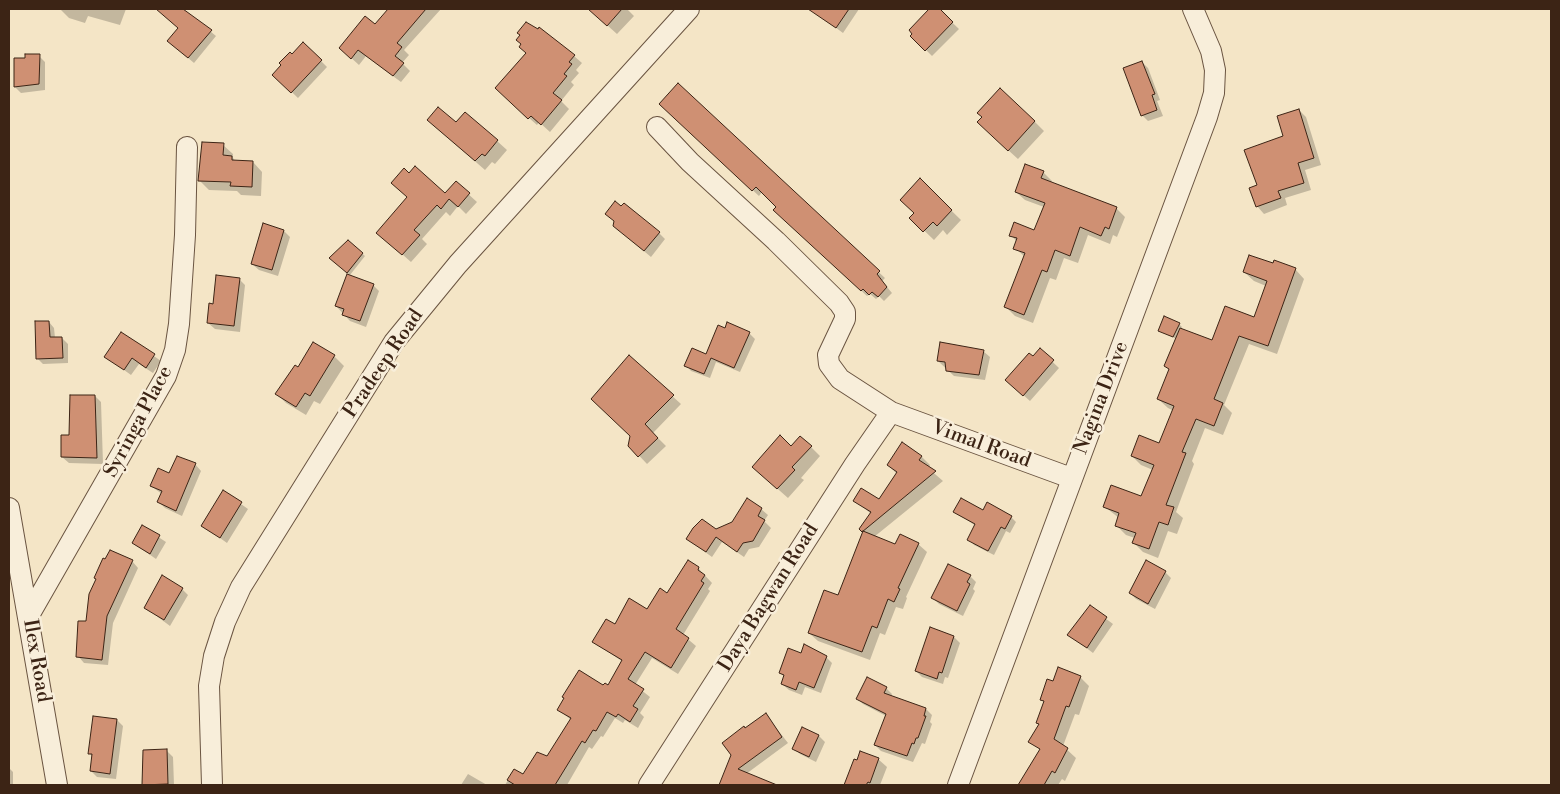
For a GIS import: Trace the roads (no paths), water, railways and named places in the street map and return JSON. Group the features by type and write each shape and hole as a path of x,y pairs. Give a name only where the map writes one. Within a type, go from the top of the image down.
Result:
{"street":[{"name":"Pradeep Road","path":"212,785 209,686 214,656 225,622 241,587 394,342 458,264 689,9"},
{"name":"Nagina Drive","path":"958,785 1174,206 1214,93 1215,70 1212,51 1193,9"},
{"name":"Vimal Road","path":"657,127 690,162 776,241 839,303 845,312 845,319 830,347 829,364 840,379 891,412 1071,478"},
{"name":"Syringa Place","path":"28,616 166,376 175,350 179,324 186,234 187,147"},
{"name":"Daya Bagwan Road","path":"649,785 835,495 891,412"},
{"name":"Ilex Road","path":"9,508 57,785"}]}
